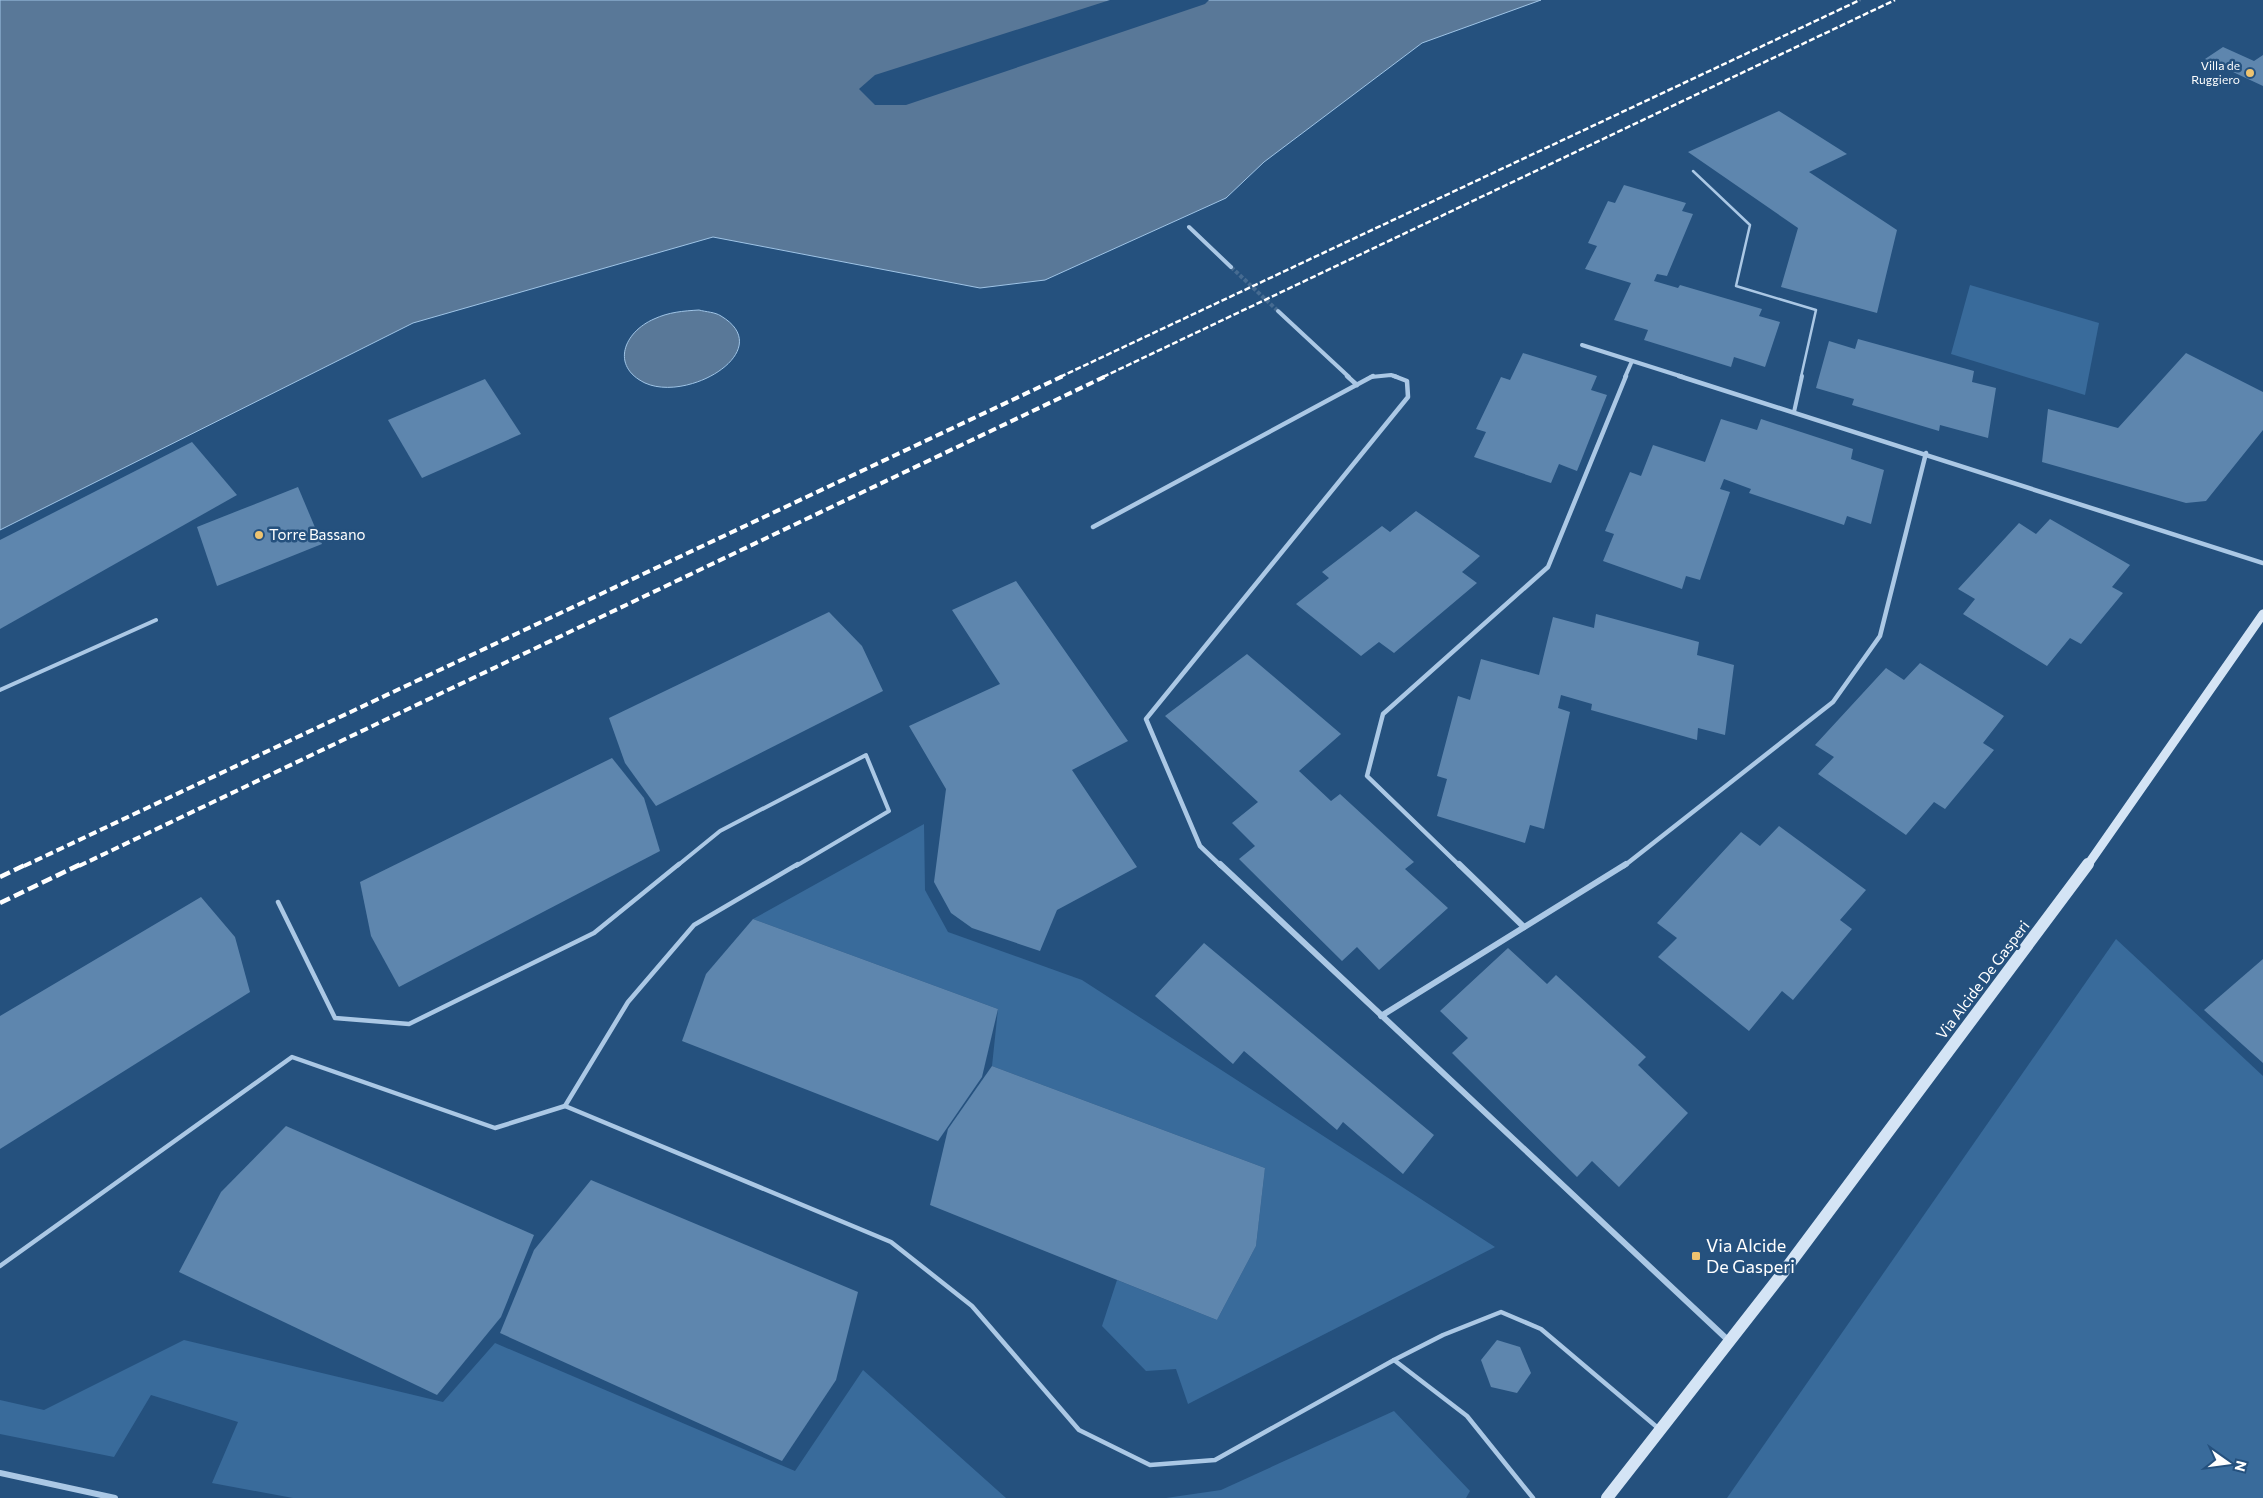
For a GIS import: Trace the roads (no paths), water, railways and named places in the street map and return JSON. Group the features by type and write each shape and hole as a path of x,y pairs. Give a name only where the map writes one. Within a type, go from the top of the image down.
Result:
{"street":[{"path":"1189,227 1231,267"},
{"path":"1278,311 1357,385"},
{"path":"1582,345 1926,453 2263,562"},
{"path":"1524,927 1368,776 1383,714 1548,568 1632,361"},
{"path":"1093,527 1374,376 1391,375 1407,381 1408,397 1146,719 1200,846 1729,1341"},
{"path":"1381,1016 1625,865 1833,702 1880,636 1926,453"},
{"name":"Via Alcide De Gasperi","path":"1607,1498 1785,1270 2090,861 2263,614"},
{"path":"0,1473 114,1498"}],"lane":[{"path":"1694,171 1750,225 1736,286 1816,310 1794,412"},
{"path":"0,690 156,620"},
{"path":"278,902 334,1018 410,1024 594,933 720,830 866,755 889,810 694,925 628,1002 565,1106"},
{"path":"0,1266 292,1057 495,1128 565,1106 890,1242 972,1306 1079,1430 1150,1465 1215,1460 1394,1360 1443,1335 1501,1312 1541,1329 1660,1430"},
{"path":"1394,1360 1467,1416 1533,1498"}],"tunnel":[{"path":"1231,267 1278,311"}],"railway":[{"path":"1060,377 1860,0"},
{"path":"1103,377 1895,0"},
{"path":"24,866 1063,376"},
{"path":"79,866 1106,376"},
{"path":"0,877 27,864"},
{"path":"0,903 81,864"}],"place":[{"name":"Villa de Ruggiero","path":"2250,73"},
{"name":"Torre Bassano","path":"259,535"},
{"name":"Via Alcide De Gasperi","path":"1696,1256"}]}
